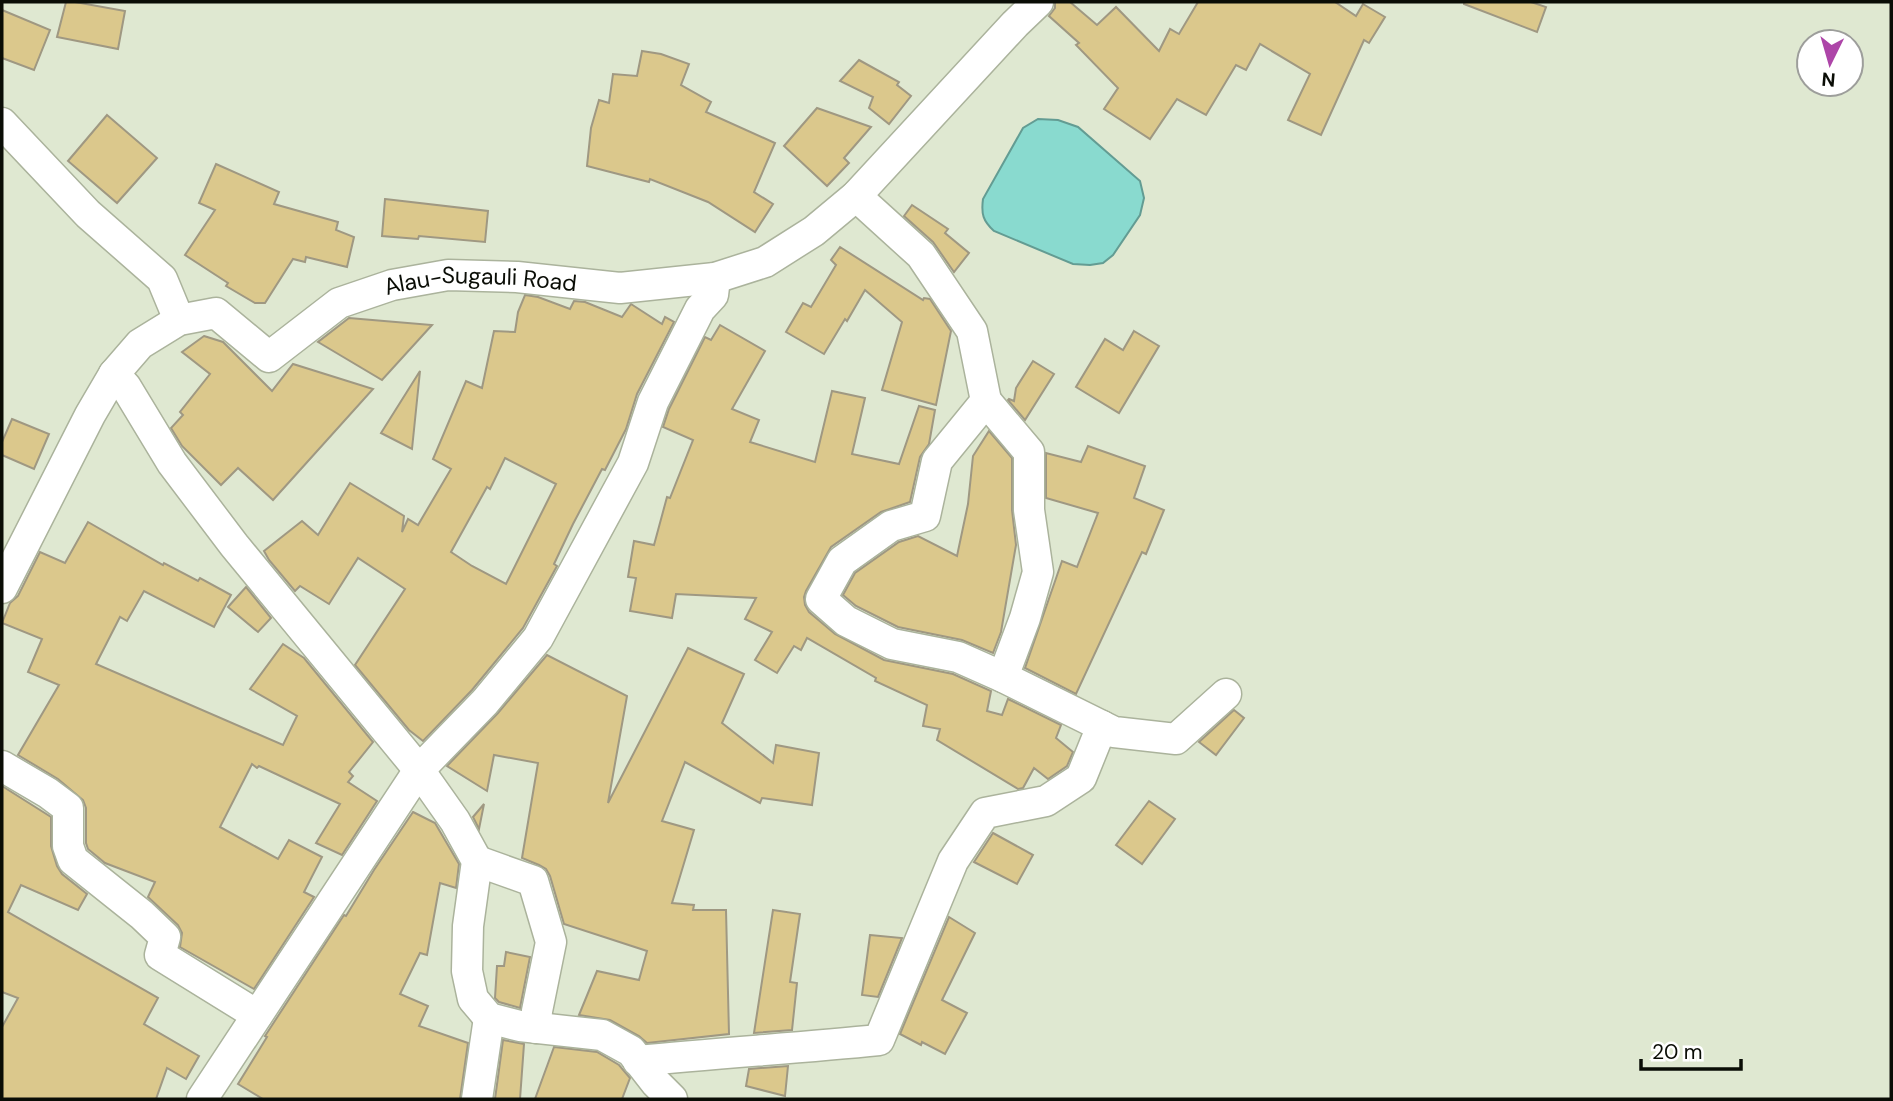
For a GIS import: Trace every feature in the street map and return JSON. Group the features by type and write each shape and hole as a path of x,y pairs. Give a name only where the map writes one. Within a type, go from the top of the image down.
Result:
{"street":[{"name":"Alau-Sugauli Road","path":"2,588 90,415 114,374 140,344 178,320 216,313 269,357 339,303 392,285 448,275 517,277 620,288 715,278 765,262 814,231 856,195 1038,2"},
{"path":"2,123 88,214 162,279 178,320"},
{"path":"856,195 921,255 972,331 986,401 1029,452 1029,510 1038,572 1025,618 1003,677"},
{"path":"202,1099 419,770 485,702 538,638 633,463 653,402 700,309 713,295 715,278"},
{"path":"114,374 126,387 172,463 234,545 419,770 455,821 477,861 468,926 467,971 473,999 489,1018 602,1035 631,1051 672,1099"},
{"path":"986,401 937,461 925,516 891,526 842,561 821,599 846,621 892,644 958,657 1114,732 1176,739 1226,694"},
{"path":"638,1061 879,1040 953,861 985,813 1046,801 1081,778 1101,726"},
{"path":"2,766 68,808 68,846 73,860 142,915 165,937 160,955 257,1015"},
{"path":"477,861 533,881 551,942 536,1027"},
{"path":"477,1099 489,1018"}],"water":[{"path":"1038,119 1058,120 1078,127 1140,181 1144,198 1140,215 1113,255 1103,263 1073,264 994,231 985,220 983,199 1023,128"}],"building":[{"path":"66,2 125,11 118,49 57,37"},
{"path":"1055,2 1070,2 1097,25 1116,7 1159,51 1170,29 1179,34 1198,2 1335,2 1356,16 1363,4 1385,17 1369,43 1364,40 1321,135 1288,120 1310,74 1260,44 1246,70 1236,65 1206,115 1177,99 1150,139 1104,109 1118,88 1076,45 1079,43 1049,16 1055,8"},
{"path":"1464,2 1531,2 1546,7 1537,32"},
{"path":"2,10 50,30 34,70 2,58"},
{"path":"642,51 661,54 689,64 681,85 711,102 706,112 775,143 754,192 773,204 755,232 708,202 650,179 649,182 587,166 591,128 599,100 609,103 613,74 637,76"},
{"path":"859,60 899,82 897,85 911,96 889,124 869,108 873,97 840,81"},
{"path":"817,108 871,127 844,158 849,163 827,186 784,146"},
{"path":"107,115 157,158 117,203 68,161"},
{"path":"216,164 279,192 274,204 338,222 336,230 354,237 347,267 306,257 305,262 293,259 265,303 255,303 226,286 228,283 185,255 215,210 199,203"},
{"path":"385,199 488,211 485,242 419,236 418,239 382,236"},
{"path":"912,205 948,229 945,233 969,253 954,272 933,242 904,216"},
{"path":"840,247 923,300 930,299 951,331 936,405 882,390 902,322 865,290 824,354 786,332 803,303 811,307 836,265 831,260"},
{"path":"525,295 570,309 574,301 585,302 622,317 631,304 662,324 665,317 674,322 637,394 626,429 573,524 554,564 557,566 523,628 472,690 423,741 409,730 355,665 405,589 358,558 329,604 300,586 295,591 264,551 302,521 318,535 350,483 404,516 402,532 408,519 418,525 451,469 433,459 466,381 482,388 494,331 515,332 518,312","holes":["505,458 556,484 506,584 451,552 487,487 490,489"]},
{"path":"349,318 432,325 382,380 318,342"},
{"path":"720,325 765,351 732,409 759,420 750,442 815,462 832,391 865,398 852,454 899,464 919,406 935,410 929,444 920,457 910,502 881,512 831,547 806,591 805,605 809,612 835,634 884,660 953,674 991,691 987,711 1002,715 1008,699 1061,725 1056,738 1073,752 1067,766 1048,779 1034,768 1023,788 1018,789 937,740 940,729 923,726 927,705 875,681 876,678 807,638 801,650 794,646 777,673 755,660 772,632 745,619 756,598 676,594 672,618 630,611 636,578 628,577 634,541 654,545 667,497 670,498 693,440 663,427 669,409 705,337 711,340"},
{"path":"1134,331 1159,346 1119,413 1076,387 1105,339 1123,350"},
{"path":"204,336 223,342 272,391 293,364 373,389 273,500 238,468 221,485 182,446 171,428 183,415 180,412 210,374 182,352"},
{"path":"1033,361 1054,374 1025,420 1008,400 1014,401 1016,388"},
{"path":"420,371 412,449 381,433"},
{"path":"12,419 49,434 34,469 2,455 2,442"},
{"path":"989,431 1012,458 1012,510 1016,545 1001,632 993,653 962,640 898,627 856,606 843,595 855,573 899,542 918,536 957,556 968,504 973,456"},
{"path":"1088,446 1145,466 1134,498 1164,510 1146,554 1142,552 1076,694 1025,668 1062,561 1077,567 1098,513 1046,498 1046,453 1081,462"},
{"path":"88,522 163,565 164,563 198,581 200,578 231,595 214,627 144,591 127,621 120,617 96,664 283,745 297,716 250,689 283,644 304,658 373,742 349,772 353,776 348,782 377,801 342,855 316,843 340,804 252,764 220,827 278,859 289,840 322,857 304,892 314,897 254,989 180,947 182,933 178,925 148,897 155,882 105,863 88,849 86,808 83,800 58,779 18,755 59,685 28,672 42,639 2,623 10,603 18,596 40,552 65,563"},
{"path":"246,587 271,618 258,632 228,607"},
{"path":"688,648 744,674 722,723 773,763 776,745 819,753 812,805 762,798 760,803 685,762 662,821 694,830 672,903 694,905 693,910 726,910 729,1034 647,1043 610,1020 579,1015 597,971 639,980 647,951 564,924 546,869 522,858 538,763 494,755 487,791 447,766 498,713 547,655 627,696 608,803"},
{"path":"1234,710 1244,718 1216,755 1199,742"},
{"path":"2,786 51,817 51,846 57,866 62,874 87,894 78,910 21,885 8,912 158,998 144,1024 199,1056 186,1079 167,1068 156,1099 2,1099 2,1027 18,998 2,992"},
{"path":"1149,801 1175,819 1142,864 1116,845"},
{"path":"484,804 479,829 473,817"},
{"path":"413,812 435,823 459,864 456,888 440,883 427,955 420,953 400,994 428,1006 419,1026 468,1043 460,1099 263,1099 238,1084 267,1037 265,1036"},
{"path":"993,833 1033,855 1017,884 974,862"},
{"path":"773,910 800,914 790,982 797,983 792,1030 754,1033"},
{"path":"949,917 975,933 942,1000 967,1013 945,1054 900,1034"},
{"path":"870,935 902,938 878,997 862,995"},
{"path":"506,952 530,957 520,1008 499,1002 495,998 497,966 504,966"},
{"path":"503,1040 524,1044 520,1099 495,1099"},
{"path":"554,1047 597,1052 619,1065 630,1078 622,1099 535,1099"},
{"path":"788,1066 785,1096 746,1086 749,1069"}]}
